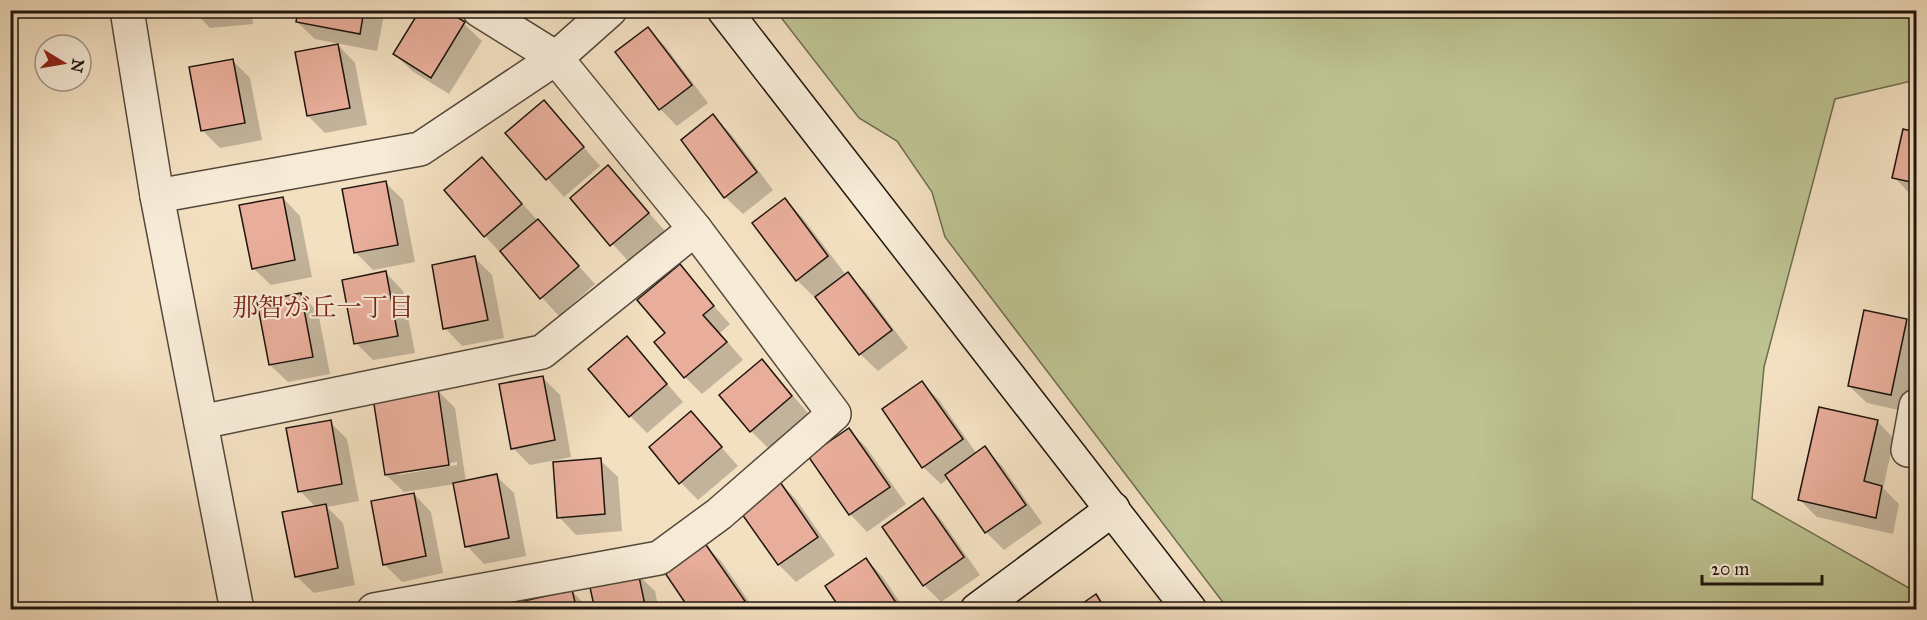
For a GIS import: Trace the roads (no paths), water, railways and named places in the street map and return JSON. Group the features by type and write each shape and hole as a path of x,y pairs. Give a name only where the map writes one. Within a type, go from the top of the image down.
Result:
{"street":[{"path":"127,10 157,196 237,609"},
{"path":"374,609 659,558 719,514 834,414 695,229 556,58 479,10"},
{"path":"157,196 420,149 556,58 610,10"},
{"path":"724,10 1190,609"},
{"path":"201,422 542,352 695,229"},
{"path":"1908,450 1917,406"},
{"path":"977,609 1113,509"}],"district":[{"name":"那智が丘一丁目","path":"323,307"}]}
